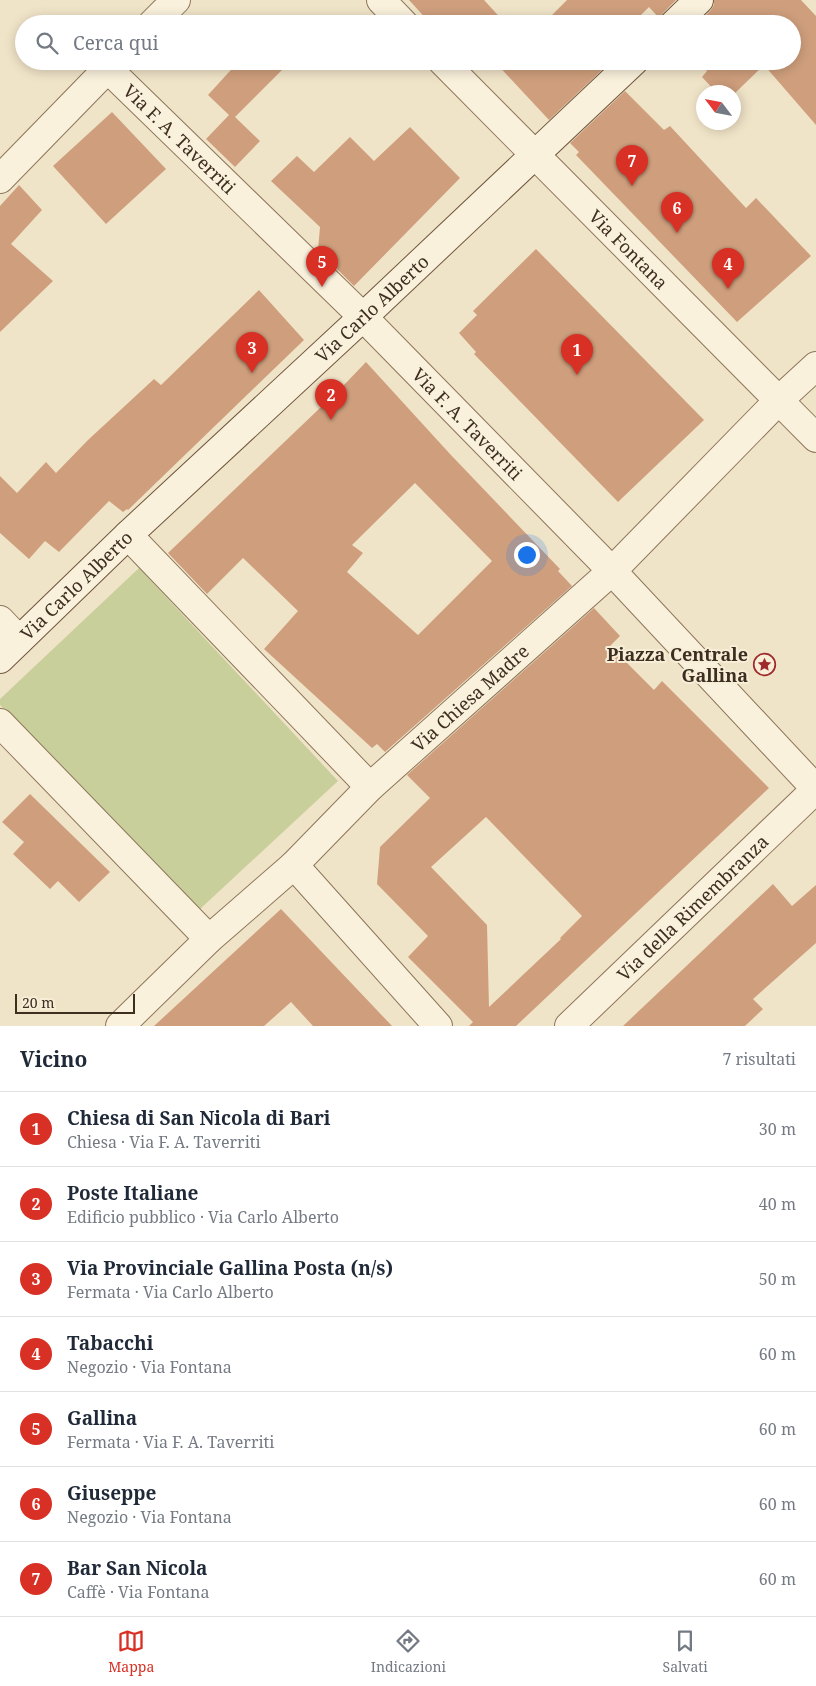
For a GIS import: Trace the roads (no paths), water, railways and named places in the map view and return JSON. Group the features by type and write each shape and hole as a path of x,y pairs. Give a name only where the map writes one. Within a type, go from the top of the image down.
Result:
{"street":[{"path":"161,15 176,0"},
{"path":"381,0 395,15"},
{"path":"683,15 699,0"},
{"path":"0,179 106,70"},
{"name":"Via F. A. Taverriti","path":"116,70 363,317 612,571 816,789"},
{"name":"Via Fontana","path":"451,70 816,438"},
{"name":"Via Carlo Alberto","path":"0,659 128,535 363,317 625,70"},
{"name":"Via Chiesa Madre","path":"120,1026 209,939 294,864 370,788 612,571 779,400 816,366"},
{"path":"128,535 370,788"},
{"path":"0,620 19,640"},
{"path":"0,723 209,939"},
{"name":"Via della Rimembranza","path":"569,1026 816,789"},
{"path":"294,864 438,1026"}],"place":[{"name":"Bar San Nicola","path":"632,186"},
{"name":"Giuseppe","path":"677,233"},
{"name":"Gallina","path":"322,287"},
{"name":"Tabacchi","path":"728,289"},
{"name":"Via Provinciale Gallina Posta (n/s)","path":"252,373"},
{"name":"Chiesa di San Nicola di Bari","path":"577,375"},
{"name":"Poste Italiane","path":"331,420"},
{"name":"Piazza Centrale Gallina","path":"764,664"}]}
